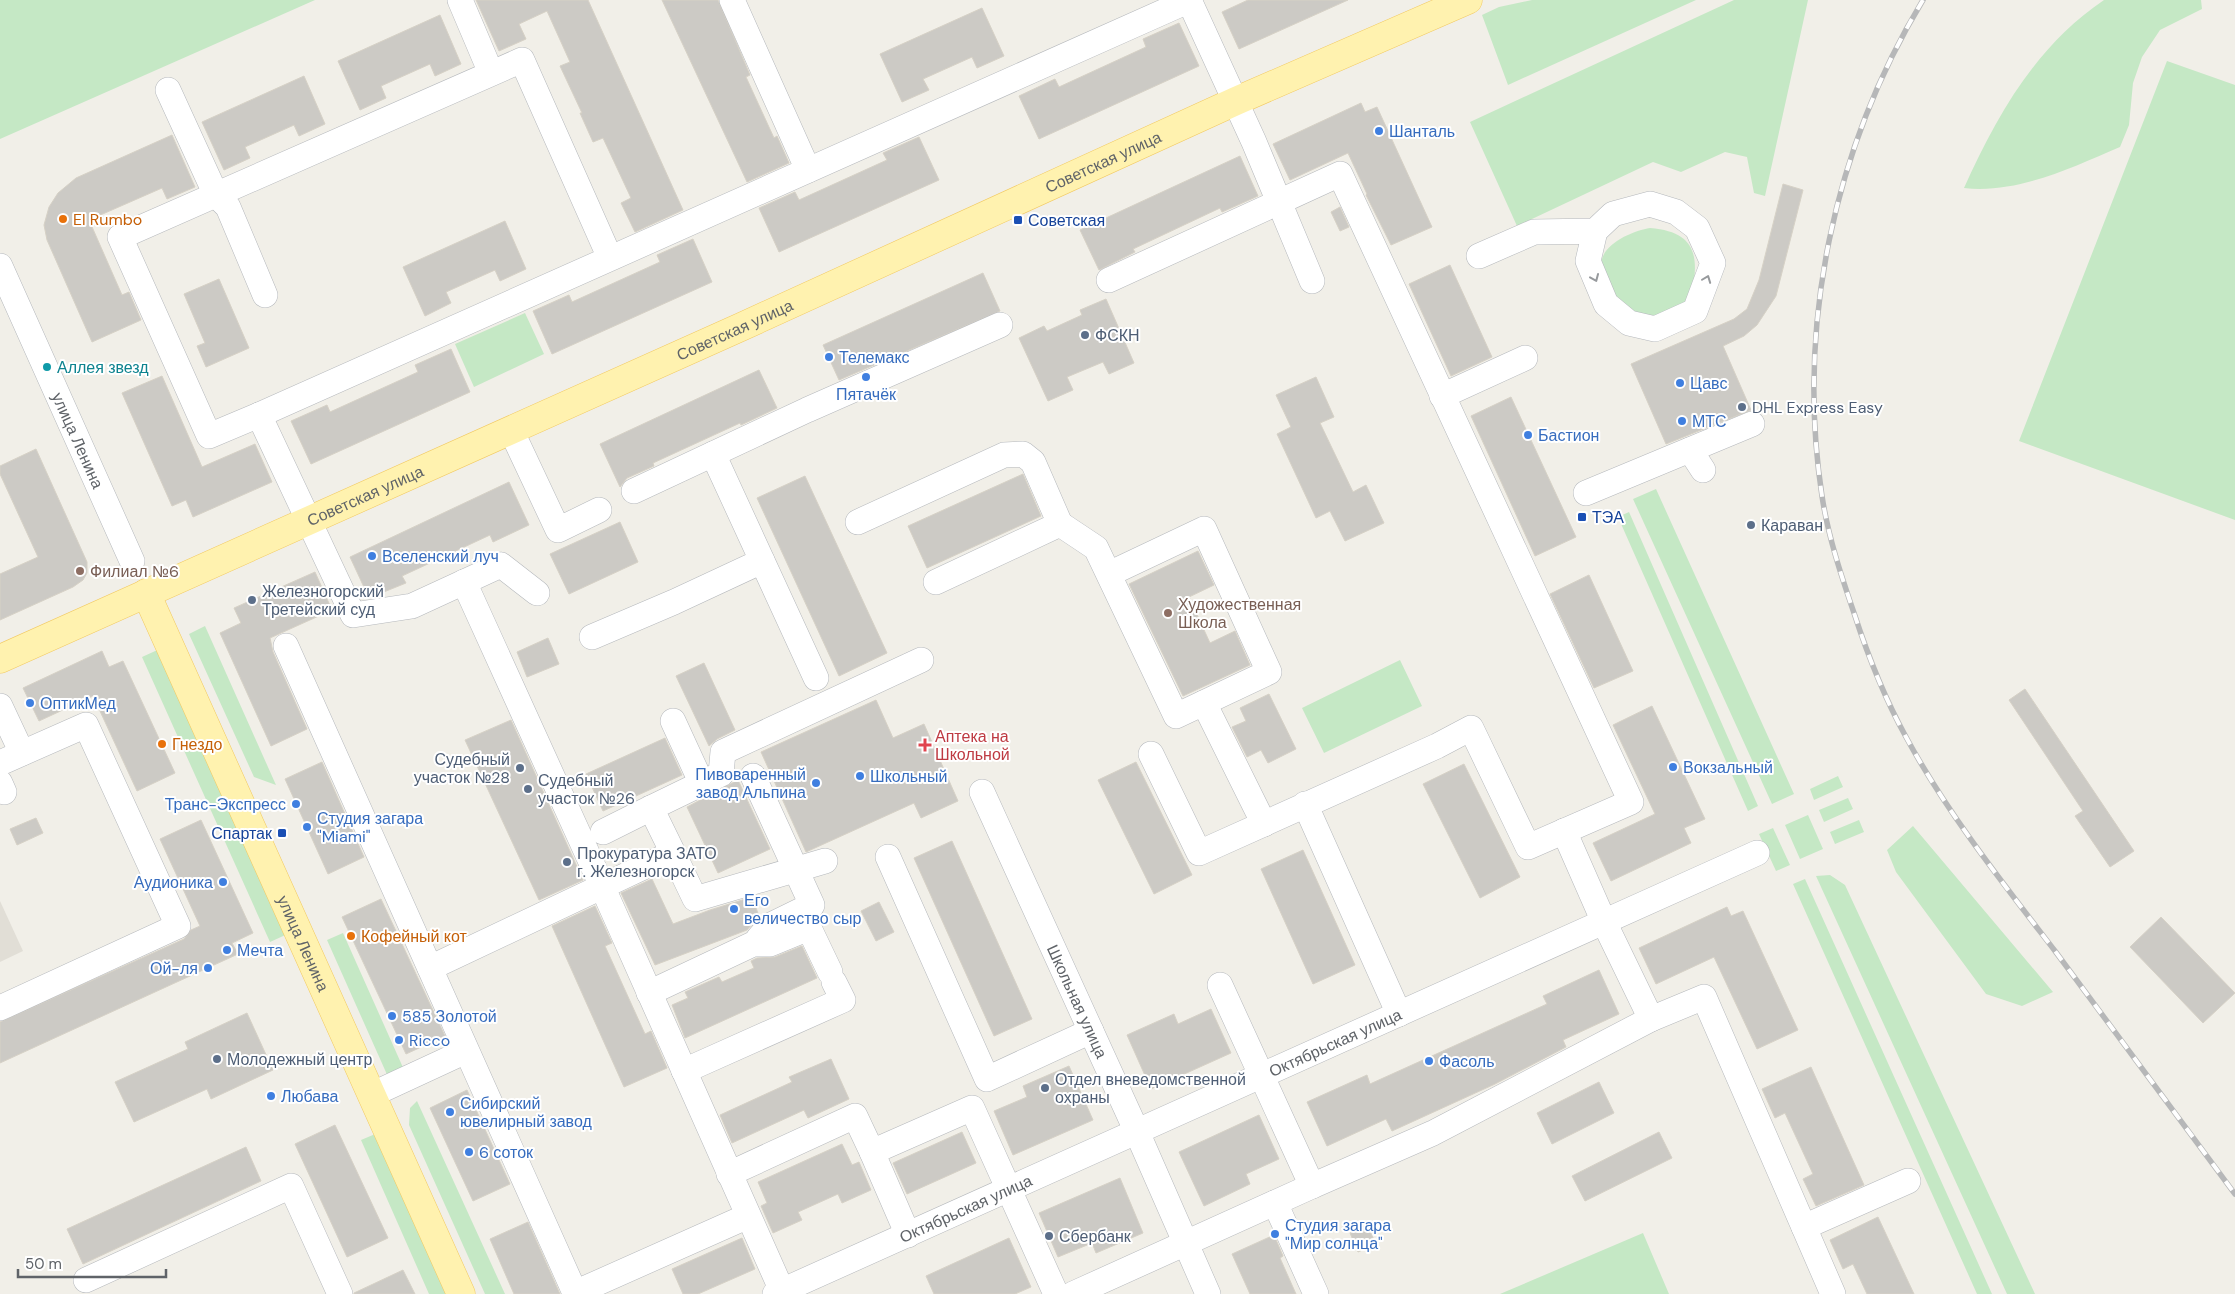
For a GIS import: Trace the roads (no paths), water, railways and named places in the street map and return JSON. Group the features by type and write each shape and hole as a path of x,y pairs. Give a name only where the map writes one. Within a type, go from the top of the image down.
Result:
{"main road":[{"name":"Советская улица","path":"0,659 511,430 1236,101 1468,0"},
{"name":"улица Ленина","path":"146,593 461,1294"}],"street":[{"path":"460,0 491,73"},
{"path":"732,0 808,170"},
{"path":"610,258 522,60 120,237 208,436 259,415 808,170 1155,6 1189,0 1280,201 1312,282"},
{"path":"168,90 216,195 228,207 265,295"},
{"path":"1109,280 1340,174 1631,802 1528,847 1471,728 1437,746 1199,853 1151,754"},
{"path":"1479,256 1534,232 1595,232 1613,214 1650,204 1676,212 1697,228 1713,263 1695,311 1655,329 1629,323 1606,304 1588,261 1595,232"},
{"name":"улица Ленина","path":"0,266 132,561"},
{"path":"634,491 1000,325"},
{"path":"1442,396 1525,358"},
{"path":"259,415 353,615 412,606 501,564 537,593"},
{"path":"1586,493 1696,460 1752,424"},
{"path":"511,430 558,530 599,510"},
{"path":"713,454 816,678"},
{"path":"858,522 1004,455 1023,454 1033,462 1060,524 1096,548 1176,716 1269,672 1204,529 1109,574"},
{"path":"936,582 1060,524"},
{"path":"592,637 674,602 762,560"},
{"path":"464,582 684,1071 748,1216 778,1293"},
{"path":"286,646 575,1293 748,1216"},
{"path":"603,832 721,774 724,752 921,660"},
{"path":"1204,703 1264,824"},
{"path":"0,706 11,758 86,724 178,926 0,1008"},
{"path":"673,721 702,784"},
{"path":"649,993 753,944 769,926 812,905 753,776"},
{"name":"Школьная улица","path":"982,792 1137,1132 1208,1294"},
{"path":"1306,804 1399,1014"},
{"path":"651,808 695,899 825,861"},
{"path":"1564,831 1650,1019"},
{"name":"Октябрьская улица","path":"778,1293 1757,852"},
{"path":"430,968 673,853"},
{"path":"888,858 987,1079"},
{"path":"684,1071 843,1000 809,928 770,944 753,944"},
{"path":"1220,985 1312,1186"},
{"path":"1073,1294 1100,1288 1186,1243 1433,1133 1650,1019 1704,997 1833,1294"},
{"path":"872,1152 972,1108 987,1079 1091,1032"},
{"path":"371,1095 466,1051"},
{"path":"972,1108 1056,1294"},
{"path":"729,1174 855,1116 908,1235"},
{"path":"1804,1227 1908,1181"},
{"path":"86,1280 291,1186 340,1294"},
{"path":"1275,1203 1316,1294"}],"railway":[{"path":"1923,0 1892,57 1866,116 1845,177 1829,239 1819,303 1814,367 1815,432 1822,496 1831,541 1859,629 1877,676 1898,722 1939,793 1976,847 2235,1194"}],"place":[{"name":"Шанталь","path":"1379,131"},
{"name":"El Rumbo","path":"63,219"},
{"name":"Советская","path":"1018,220"},
{"name":"ФСКН","path":"1085,335"},
{"name":"Телемакс","path":"829,357"},
{"name":"Аллея звезд","path":"47,367"},
{"name":"Пятачёк","path":"866,377"},
{"name":"Цавс","path":"1680,383"},
{"name":"DHL Express Easy","path":"1742,407"},
{"name":"МТС","path":"1682,421"},
{"name":"Бастион","path":"1528,435"},
{"name":"ТЭА","path":"1582,517"},
{"name":"Караван","path":"1751,525"},
{"name":"Вселенский луч","path":"372,556"},
{"name":"Филиал №6","path":"80,571"},
{"name":"Железногорский Третейский суд","path":"252,600"},
{"name":"Художественная Школа","path":"1168,613"},
{"name":"ОптикМед","path":"30,703"},
{"name":"Гнездо","path":"162,744"},
{"name":"Аптека на Школьной","path":"925,745"},
{"name":"Вокзальный","path":"1673,767"},
{"name":"Судебный участок №28","path":"520,768"},
{"name":"Школьный","path":"860,776"},
{"name":"Пивоваренный завод Альпина","path":"816,783"},
{"name":"Судебный участок №26","path":"528,789"},
{"name":"Транс-Экспресс","path":"296,804"},
{"name":"Студия загара \"Miami\"","path":"307,827"},
{"name":"Спартак","path":"282,833"},
{"name":"Прокуратура ЗАТО г. Железногорск","path":"567,862"},
{"name":"Аудионика","path":"223,882"},
{"name":"Его величество сыр","path":"734,909"},
{"name":"Кофейный кот","path":"351,936"},
{"name":"Мечта","path":"227,950"},
{"name":"Ой-ля","path":"208,968"},
{"name":"585 Золотой","path":"392,1016"},
{"name":"Ricco","path":"399,1040"},
{"name":"Молодежный центр","path":"217,1059"},
{"name":"Фасоль","path":"1429,1061"},
{"name":"Отдел вневедомственной охраны","path":"1045,1088"},
{"name":"Любава","path":"271,1096"},
{"name":"Сибирский ювелирный завод","path":"450,1112"},
{"name":"6 соток","path":"469,1152"},
{"name":"Студия загара \"Мир солнца\"","path":"1275,1234"},
{"name":"Сбербанк","path":"1049,1236"}]}
